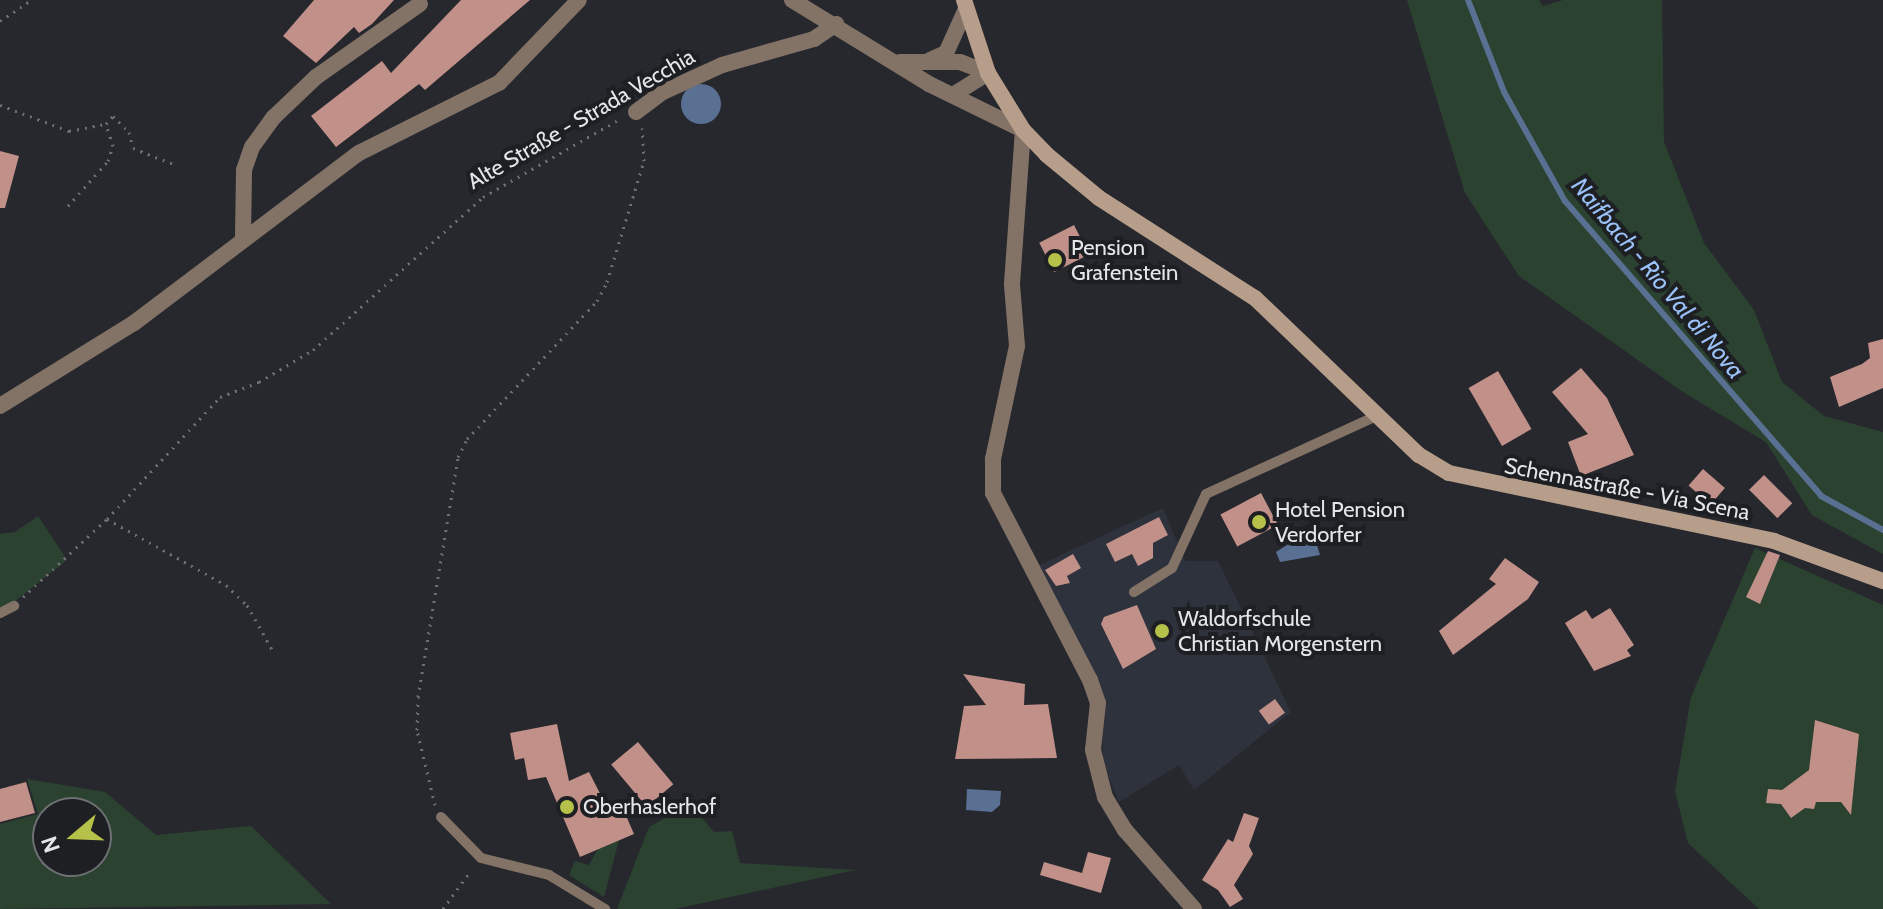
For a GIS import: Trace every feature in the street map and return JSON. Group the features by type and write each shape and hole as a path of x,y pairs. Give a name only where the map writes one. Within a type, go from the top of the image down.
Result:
{"main road":[{"path":"965,4 988,73"},
{"name":"Schennastraße - Via Scena","path":"988,73 1023,130 1099,198 1255,298 1419,455 1449,473 1774,541 1883,581"}],"street":[{"path":"0,406 134,323 243,236 359,153 499,83 579,0"},
{"name":"Schennastraße - Via Scena","path":"792,0 954,94 1023,130"},
{"path":"243,236 244,170 252,147 274,117 316,77 420,4"},
{"path":"921,64 946,53 965,4"},
{"name":"Alte Straße - Strada Vecchia","path":"639,118 663,92 722,65 814,39 836,24"},
{"name":"Schennastraße - Via Scena","path":"899,62 960,62 988,73"},
{"path":"954,94 988,73"},
{"path":"1023,130 1012,285 1017,346 993,459 993,493 1090,680 1098,703 1093,750 1105,797 1125,830 1194,909"}],"lane":[{"path":"1134,592 1172,568 1206,494 1376,416"},
{"path":"0,613 14,606"},
{"path":"441,817 481,858 549,875 605,909"}],"path":[{"path":"0,21 31,0"},
{"path":"0,105 69,131 106,124 113,116 121,120 133,148 173,164"},
{"path":"441,817 425,774 418,697 458,457 467,439 597,301 607,282 644,161 639,118"},
{"name":"Alte Straße - Strada Vecchia","path":"14,606 107,519 220,397 259,382 313,350 483,197 639,118"},
{"path":"68,206 108,161 113,146 106,124"},
{"path":"107,519 226,585 247,605 274,653"},
{"path":"443,909 481,858"}],"shaded area":[{"name":"Waldorfschule Christian Morgenstern","path":"1163,508 1185,561 1218,561 1291,712 1194,790 1179,765 1119,802 1103,762 1103,723 1039,565"}],"green space":[{"path":"1407,0 1539,0 1543,6 1563,0 1662,0 1664,142 1704,243 1754,310 1782,382 1824,416 1883,432 1883,554 1812,515 1766,442 1683,392 1519,276 1465,193"},
{"path":"38,516 67,560 0,613 0,534 15,532"},
{"path":"1755,548 1883,605 1883,909 1759,909 1688,843 1675,791 1691,697"},
{"path":"27,779 105,792 111,797 33,797"},
{"path":"112,798 156,835 251,826 331,904 0,909 0,824 32,816 32,877 112,877"},
{"path":"690,804 714,832 732,831 740,863 855,870 675,909 617,909 649,827"},
{"path":"619,840 604,897 569,875 575,861 589,865 598,849"}],"water":[{"path":"701,84 715,90 721,104 715,118 701,124 687,118 681,104 687,90"},
{"path":"1312,529 1320,555 1280,562 1276,552"},
{"path":"967,789 1001,791 1000,805 992,812 966,810"}],"building":[{"path":"314,0 394,0 372,24 359,33 354,27 316,63 283,36"},
{"path":"461,0 530,0 425,90 419,84 336,147 311,116 382,61 391,73"},
{"path":"0,151 19,156 5,208 0,208"},
{"path":"1074,225 1089,254 1054,272 1039,243"},
{"path":"1883,339 1883,388 1839,407 1830,377 1862,364 1870,358 1868,343"},
{"path":"1581,368 1607,398 1634,455 1581,476 1568,442 1588,434 1552,392"},
{"path":"1498,371 1532,429 1502,446 1469,388"},
{"path":"1703,469 1725,488 1710,505 1689,486"},
{"path":"1764,475 1792,503 1777,518 1749,490"},
{"path":"1261,493 1278,525 1237,546 1220,515"},
{"path":"1159,517 1168,535 1153,543 1153,558 1138,566 1132,554 1115,562 1106,544"},
{"path":"1768,551 1780,555 1760,604 1746,597"},
{"path":"1073,554 1081,568 1067,576 1070,583 1056,586 1045,570"},
{"path":"1505,558 1539,582 1528,599 1453,655 1439,631 1496,584 1489,579"},
{"path":"1137,605 1156,649 1123,669 1101,624 1104,617"},
{"path":"1610,608 1634,645 1627,650 1631,656 1594,671 1565,623 1586,610 1592,619"},
{"path":"963,674 1025,684 1024,705 1048,704 1057,758 955,759 964,706 986,705"},
{"path":"1275,699 1285,713 1269,725 1259,711"},
{"path":"1815,720 1859,734 1851,815 1841,802 1816,802 1814,809 1805,808 1791,818 1781,804 1766,803 1768,789 1782,790 1809,770"},
{"path":"557,724 569,781 589,772 608,809 621,804 634,834 580,857 546,777 528,780 524,758 515,760 510,733"},
{"path":"638,742 673,784 647,807 611,764"},
{"path":"26,782 32,814 0,822 0,789"},
{"path":"1244,813 1259,818 1249,846 1253,854 1234,885 1243,899 1230,907 1218,890 1202,880 1228,839 1233,842"},
{"path":"1088,852 1111,858 1101,893 1040,875 1044,862 1082,873"}],"waterway":[{"name":"Naifbach - Rio Val di Nova","path":"1468,0 1504,92 1565,201 1821,496 1883,530"}],"place":[{"name":"Pension Grafenstein","path":"1055,260"},
{"name":"Hotel Pension Verdorfer","path":"1259,522"},
{"name":"Waldorfschule Christian Morgenstern","path":"1162,631"},
{"name":"Oberhaslerhof","path":"567,807"}]}
